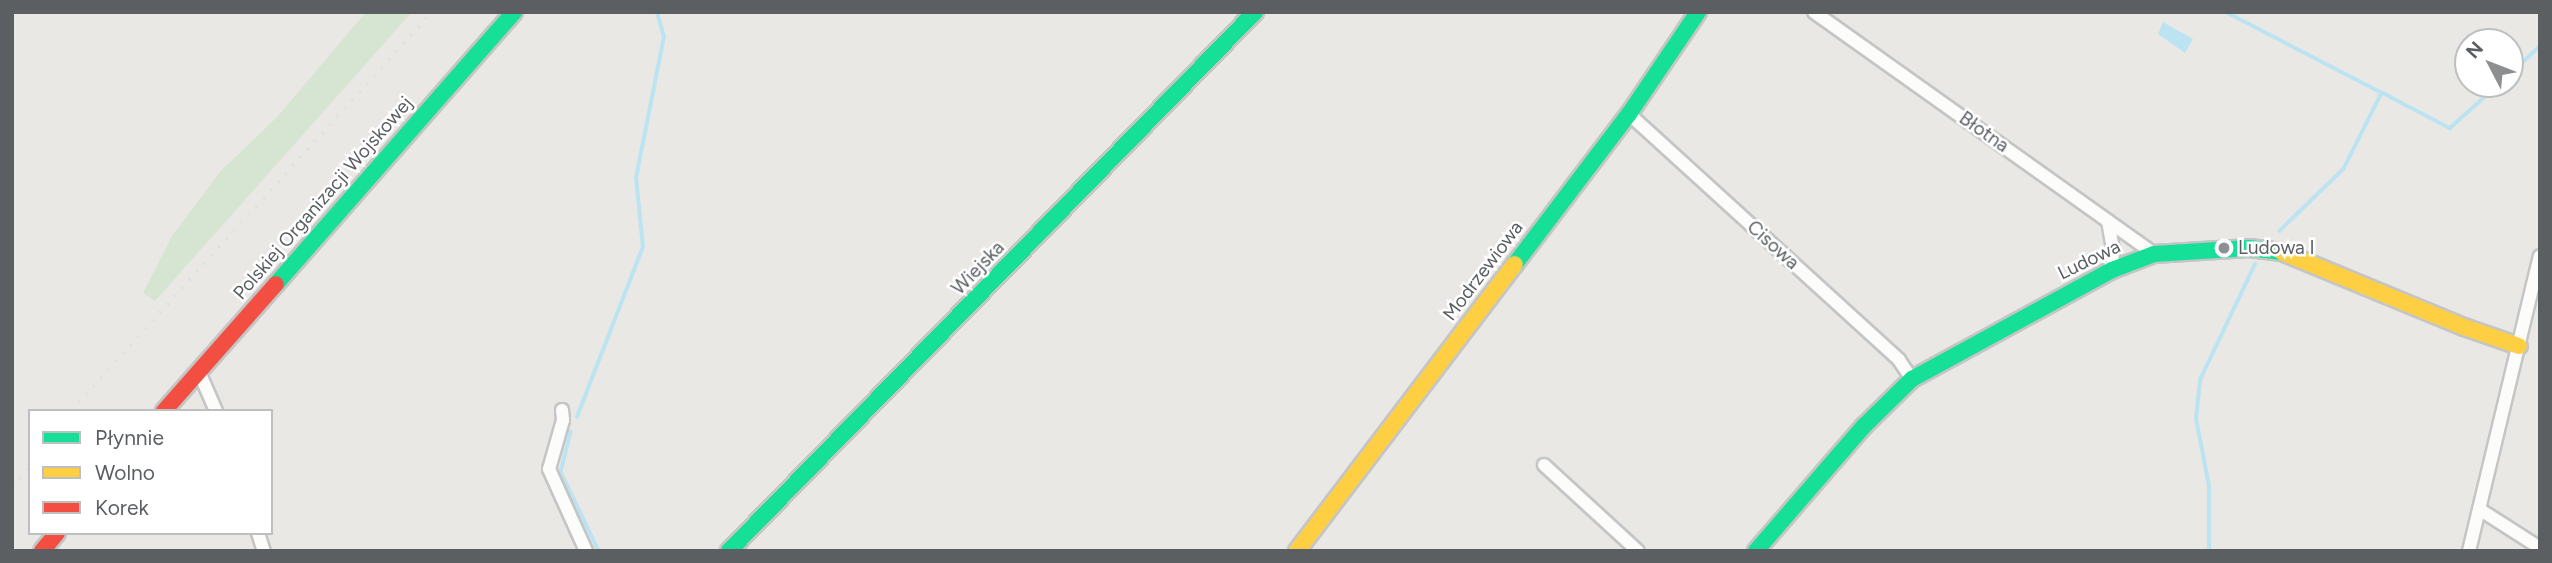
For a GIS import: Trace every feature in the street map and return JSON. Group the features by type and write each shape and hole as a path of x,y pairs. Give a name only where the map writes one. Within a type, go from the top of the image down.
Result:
{"street":[{"name":"Polskiej Organizacji Wojskowej","path":"166,409 514,12"},
{"name":"Wiejska","path":"729,551 1255,12"},
{"name":"Modrzewiowa","path":"1297,551 1629,114 1698,12"},
{"name":"Błotna","path":"1814,12 2154,254"},
{"name":"Cisowa","path":"1629,114 1899,360 1912,379"},
{"path":"2108,221 2113,249 2112,270"},
{"name":"Ludowa","path":"1756,551 1873,416 1912,379 2112,270 2154,254 2249,248 2288,253 2464,327 2519,346"},
{"path":"2469,551 2540,256"},
{"path":"199,372 215,409"},
{"path":"562,410 563,420 550,469 586,551"},
{"path":"1544,466 1638,551"},
{"path":"2479,509 2540,548"},
{"path":"42,551 55,535"}],"green space":[{"path":"366,12 412,12 155,301 143,293 172,236 220,172 277,117"}],"water":[{"path":"2163,22 2193,39 2185,53 2158,34"}],"waterway":[{"path":"577,417 643,247 636,178 664,37 657,12"},
{"path":"2226,12 2382,93 2344,169 2280,231"},
{"path":"2524,61 2540,46"},
{"path":"2383,93 2450,128 2483,98"},
{"path":"2209,551 2209,486 2196,419 2200,380 2255,264"},
{"path":"571,432 561,472 599,551"}],"railway":[{"path":"73,409 432,12"},
{"path":"12,487 28,469"}],"traffic: fast":[{"path":"276,284 514,12"},
{"path":"729,551 1255,12"},
{"path":"1515,264 1629,114 1698,12"},
{"path":"1756,551 1864,426 1912,379 2112,270 2154,254 2249,248 2282,252"}],"traffic: slow":[{"path":"2282,252 2464,327 2519,346"},
{"path":"1297,551 1515,264"}],"traffic: jam":[{"path":"166,409 276,284"},
{"path":"42,551 55,535"}],"place":[{"name":"Ludowa I","path":"2224,248"}]}
